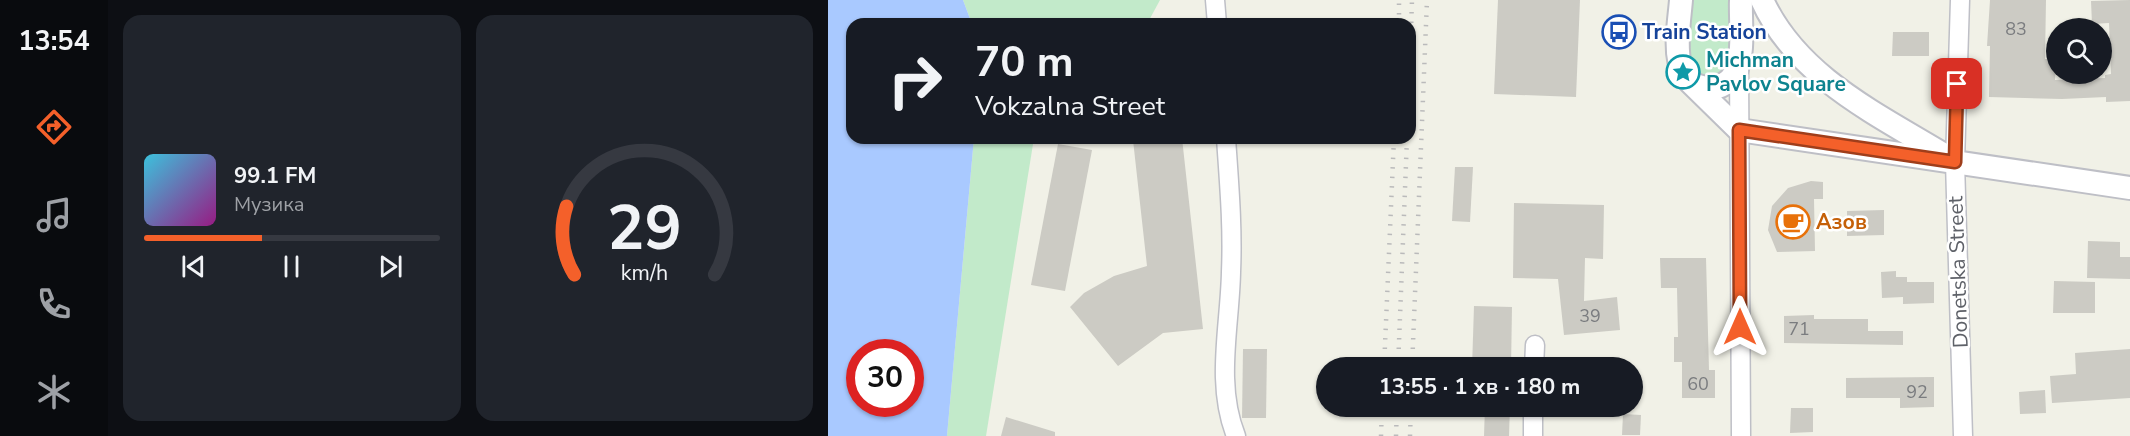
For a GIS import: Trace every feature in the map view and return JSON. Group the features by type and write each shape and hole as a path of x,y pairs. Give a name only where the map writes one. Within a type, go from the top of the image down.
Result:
{"street":[{"path":"1215,0 1216,18"},
{"path":"1681,0 1678,60 1682,73 1739,130 2130,188"},
{"path":"1741,0 1739,62 1741,436"},
{"path":"1762,0 1791,45 1832,87 1955,162"},
{"name":"Donetska Street","path":"1960,0 1955,162 1963,436"},
{"path":"1690,82 1701,88 1714,88 1730,79 1739,62"},
{"path":"1226,144 1232,271 1225,370 1230,421 1236,436"},
{"path":"1534,357 1535,345"},
{"path":"1533,417 1533,436"}],"green space":[{"path":"963,0 1160,0 1150,18 970,18"},
{"path":"1688,0 1733,0 1730,62 1723,77 1699,81 1686,60"},
{"path":"973,144 1033,144 986,436 947,436"}],"water":[{"path":"828,0 963,0 970,18 846,18 846,144 973,144 947,436 828,436"}],"building":[{"path":"1498,0 1580,0 1576,97 1494,94"},
{"path":"1990,0 2046,0 2046,84 2112,84 2112,18 2092,18 2091,1 2130,0 2130,101 2106,102 2106,97 2062,99 1989,97 1990,46 1987,46"},
{"path":"1893,32 1929,32 1929,56 1892,56"},
{"path":"1058,144 1092,150 1065,291 1031,285"},
{"path":"1133,144 1183,144 1203,329 1163,333 1118,366 1070,307 1084,293 1114,276 1147,266"},
{"path":"1455,167 1473,167 1470,222 1452,221"},
{"path":"1811,181 1823,182 1823,199 1814,199 1815,251 1777,252 1768,230 1772,206 1788,188"},
{"path":"1514,203 1604,205 1603,259 1585,258 1584,301 1617,297 1620,330 1564,335 1558,279 1513,278"},
{"path":"1884,210 1884,235 1847,236 1847,211"},
{"path":"2088,241 2120,242 2120,257 2130,257 2130,279 2087,278"},
{"path":"1660,258 1706,258 1709,370 1715,370 1715,398 1682,398 1682,362 1674,362 1674,337 1678,337 1677,288 1661,288"},
{"path":"1896,271 1896,277 1907,277 1907,282 1934,282 1934,303 1903,304 1903,297 1882,298 1881,272"},
{"path":"2054,281 2095,282 2095,313 2053,313"},
{"path":"1474,306 1512,307 1511,357 1472,357"},
{"path":"1814,315 1814,319 1868,319 1868,331 1903,331 1903,345 1784,343 1784,316"},
{"path":"1243,349 1267,349 1266,418 1242,418"},
{"path":"2130,349 2130,398 2052,403 2050,376 2076,374 2075,353"},
{"path":"1934,377 1934,407 1900,408 1900,398 1846,398 1846,378"},
{"path":"2045,390 2046,413 2020,414 2019,392"},
{"path":"1791,408 1813,408 1813,432 1790,433"},
{"path":"1006,417 1055,432 1055,436 1001,436"},
{"path":"1485,417 1510,417 1509,436 1484,436"},
{"path":"1623,417 1641,417 1640,435 1622,435"}],"railway":[{"path":"1399,0 1399,18"},
{"path":"1411,18 1412,0"},
{"path":"1412,357 1427,0"},
{"path":"1384,357 1394,144"},
{"path":"1398,357 1407,144"},
{"path":"1381,436 1382,417"},
{"path":"1396,436 1397,417"},
{"path":"1410,436 1411,417"}],"place":[{"name":"Train Station","path":"1619,32"},
{"name":"Michman Pavlov Square","path":"1683,72"},
{"name":"Азов","path":"1793,222"}],"route":[{"path":"1740,327 1739,130 1955,162 1957,84"}]}
